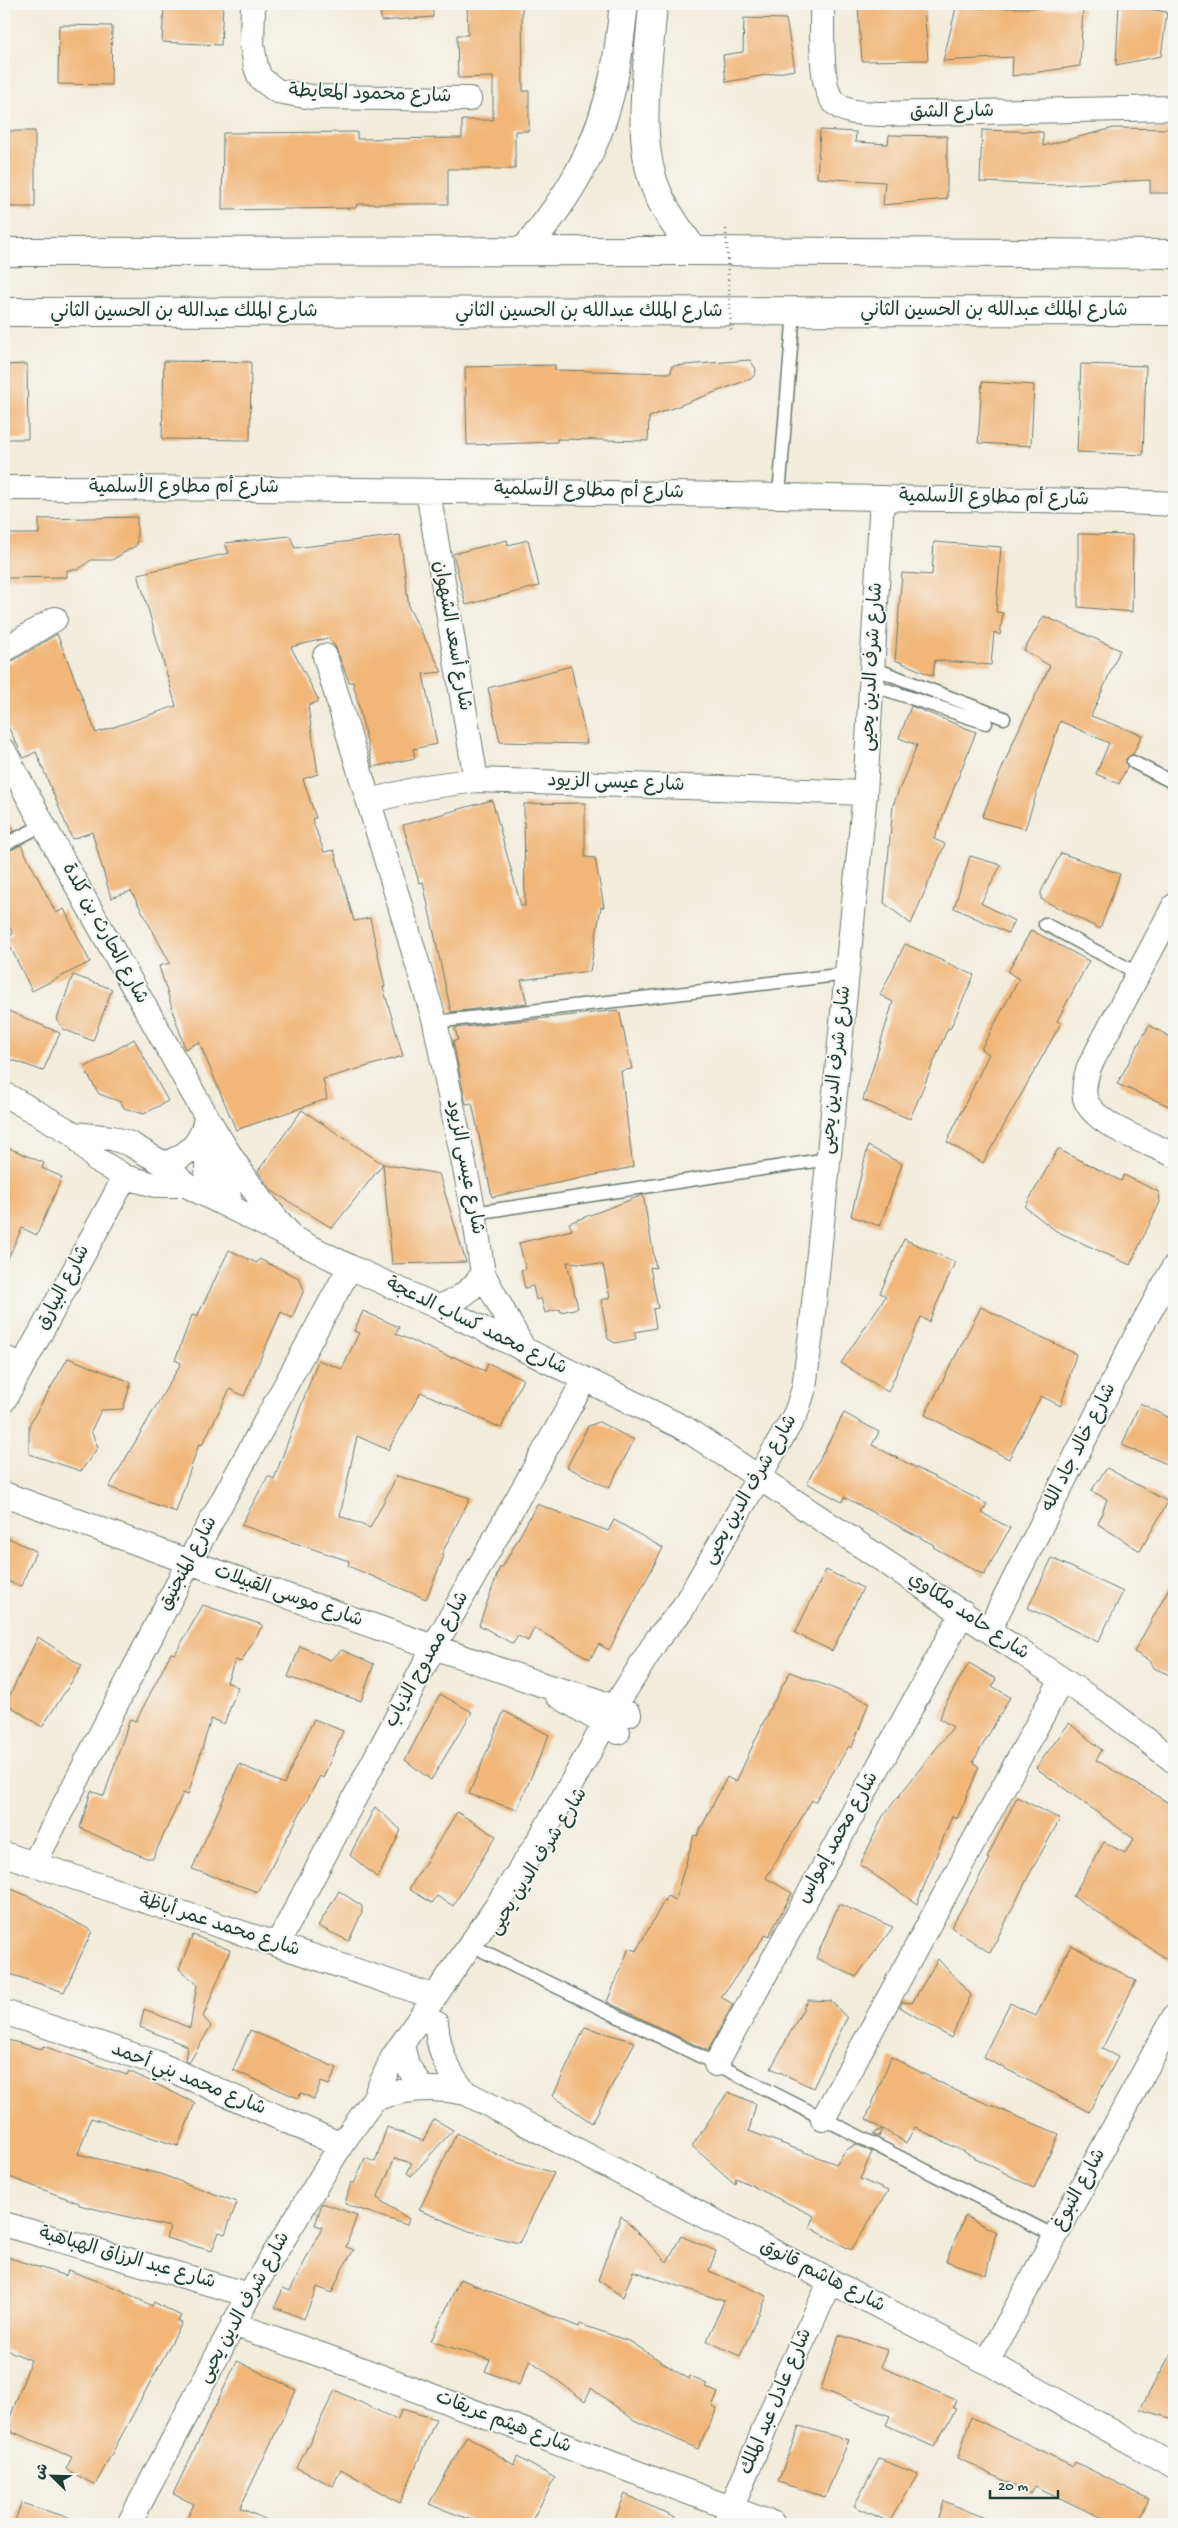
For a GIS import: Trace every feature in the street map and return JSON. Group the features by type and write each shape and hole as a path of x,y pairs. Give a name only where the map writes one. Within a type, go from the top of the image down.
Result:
{"main road":[{"path":"524,251 553,216 572,187 595,141 614,76 624,4"},
{"path":"653,4 647,89 646,153 658,195 694,251"},
{"path":"4,252 694,251 1174,254"},
{"name":"شارع الملك عبدالله بن الحسين الثاني","path":"4,312 1174,311"}],"street":[{"name":"شارع محمود المعايطة","path":"253,4 252,45 256,67 260,78 277,91 312,97 469,99"},
{"name":"شارع الشق","path":"822,4 825,84 834,104 845,110 859,113 890,114 1174,108"},
{"name":"شارع أم مطاوع الأسلمية","path":"4,488 260,488 882,498 1075,499 1174,504"},
{"name":"شارع أسعد الشهوان","path":"428,491 476,780"},
{"name":"شارع شرف الدين يحيى","path":"405,2055 435,1997 477,1948 545,1856 617,1720 633,1678 658,1638 681,1610 760,1478 796,1413 804,1388 865,793 882,498"},
{"path":"4,650 55,620"},
{"name":"شارع عيسى الزيود","path":"325,656 435,1022 474,1213 483,1274 524,1348"},
{"name":"شارع الحارث بن كلدة","path":"4,751 43,826 206,1115 264,1203 293,1238"},
{"name":"شارع عيسى الزيود","path":"369,801 426,787 476,780 865,793"},
{"path":"1174,906 1089,1067 1084,1084 1085,1097 1091,1110 1111,1125 1174,1155"},
{"name":"شارع محمد كساب الدعجة","path":"4,1094 74,1134 96,1159 125,1176 155,1185 186,1185"},
{"path":"164,1164 189,1152 201,1135 206,1115"},
{"name":"شارع الحارث بن كلدة","path":"206,1115 208,1195"},
{"name":"شارع الحارث بن كلدة","path":"206,1115 221,1152 231,1207"},
{"name":"شارع محمد كساب الدعجة","path":"74,1134 112,1138 130,1144 164,1164 186,1185 350,1268 524,1348 686,1429 760,1478"},
{"name":"شارع البيارق","path":"4,1400 13,1362 125,1176"},
{"name":"شارع خالد جاد الله","path":"989,1630 1135,1338 1174,1267"},
{"name":"شارع المنجنيق","path":"34,1864 189,1562 350,1268"},
{"path":"438,1307 466,1294 483,1274"},
{"name":"شارع ممدوح الذياب","path":"276,1944 434,1647 585,1379"},
{"name":"شارع حامد ملكاوي","path":"760,1478 963,1612 1061,1681 1108,1710 1174,1760"},
{"name":"شارع موسى القبيلات","path":"4,1494 189,1562 546,1686 617,1720"},
{"name":"شارع شرف الدين يحيى","path":"129,2524 249,2295 341,2145 374,2099 385,2071 405,2055 436,2023 584,1762 617,1720 676,1634 681,1610"},
{"name":"شارع محمد إمواس","path":"716,2064 963,1612"},
{"path":"584,1762 575,1700 633,1678"},
{"path":"823,2118 1061,1681"},
{"name":"شارع محمد عمر أباظة","path":"4,1854 435,1997"},
{"name":"شارع محمد بني أحمد","path":"4,2012 154,2062 341,2145"},
{"name":"شارع النبوغ","path":"987,2362 1174,2017"},
{"name":"شارع هاشم قانوق","path":"436,2023 441,2054 447,2069 466,2094"},
{"path":"405,2055 422,2088"},
{"name":"شارع هاشم قانوق","path":"374,2099 397,2092 422,2088 466,2094 987,2362 1174,2466"},
{"name":"شارع عبد الرزاق الهباهبة","path":"4,2224 249,2295"},
{"name":"شارع عادل عبد الملك","path":"728,2517 788,2372 831,2281"},
{"name":"شارع هيثم عريقات","path":"233,2324 325,2357 728,2517 773,2524"}],"lane":[{"path":"780,495 794,311"},
{"path":"873,676 1004,718"},
{"path":"873,676 986,723"},
{"path":"1133,762 1174,783"},
{"path":"4,845 43,826"},
{"path":"1045,924 1138,974"},
{"path":"435,1022 847,974"},
{"path":"474,1213 828,1159"},
{"path":"477,1948 716,2064 1055,2236"}],"path":[{"path":"726,229 731,330"}],"building":[{"path":"164,4 223,4 221,45 162,42"},
{"path":"380,4 433,4 433,17 381,21"},
{"path":"467,4 522,4 523,91 529,91 529,131 515,131 515,169 448,169 448,204 357,204 356,208 222,210 223,133 357,132 357,139 462,138 462,120 493,120 493,77 458,78 457,35 468,35"},
{"path":"1119,4 1167,12 1161,56 1116,65"},
{"path":"924,5 928,60 862,61 858,7"},
{"path":"956,8 1083,8 1080,66 1012,76 1013,57 943,61"},
{"path":"744,18 786,19 795,70 726,82 723,55 743,52"},
{"path":"59,25 112,26 111,85 58,84"},
{"path":"1114,128 1174,129 1174,193 1150,193 1150,180 1055,185 980,182 982,130 1043,132 1043,146"},
{"path":"820,130 856,132 855,142 888,144 889,135 947,136 947,199 883,205 885,182 817,178"},
{"path":"4,131 35,131 35,207 4,207"},
{"path":"750,360 756,369 755,375 750,379 649,417 648,441 557,439 557,442 467,445 465,367 555,365 555,370 671,373 672,366"},
{"path":"164,361 251,362 250,440 162,439"},
{"path":"27,364 28,439 4,439 4,365"},
{"path":"1081,364 1146,366 1143,455 1077,452"},
{"path":"982,382 1034,385 1031,446 978,443"},
{"path":"137,517 137,545 112,560 91,560 78,570 67,570 67,577 4,578 4,534 39,534 39,519"},
{"path":"1078,534 1133,535 1132,612 1078,607"},
{"path":"400,535 409,608 442,672 423,674 437,744 413,749 415,758 373,767 353,682 349,682 335,646 328,638 291,647 319,701 308,706 318,774 303,779 316,818 312,819 324,852 334,850 354,921 370,918 385,987 383,987 403,1056 323,1079 327,1099 236,1130 199,1042 185,1049 159,966 170,963 131,891 111,898 92,832 72,839 36,752 24,758 4,719 4,664 11,662 57,634 96,733 176,706 138,574 229,553 225,543 290,536 295,548"},
{"path":"507,540 508,545 528,540 539,586 466,605 453,554"},
{"path":"934,542 1001,547 996,612 1003,613 1000,635 994,632 991,665 935,660 933,676 895,660 902,573 932,575"},
{"path":"1044,616 1120,650 1091,716 1142,735 1133,754 1126,759 1127,767 1119,784 1096,774 1109,743 1060,721 1025,829 982,817 1016,735 1050,666 1024,650"},
{"path":"571,666 587,744 500,742 488,688"},
{"path":"911,706 976,732 934,839 945,844 911,924 884,903 893,805 917,745 899,738"},
{"path":"492,800 521,906 525,906 524,804 585,803 585,857 595,858 604,907 601,907 590,971 521,980 527,1003 451,1012 423,882 419,883 403,825"},
{"path":"4,811 14,831 4,836"},
{"path":"21,845 56,913 64,909 90,962 32,991 6,938 13,934 4,916 4,853"},
{"path":"1061,853 1120,874 1100,929 1041,899 1041,892"},
{"path":"970,856 1001,865 981,903 1014,921 1008,933 954,908"},
{"path":"1031,930 1089,961 1057,1021 1061,1023 983,1163 947,1142 989,1054 981,1049 1019,979 1008,972"},
{"path":"905,944 974,975 950,1029 948,1028 910,1119 863,1100 893,1002 880,995"},
{"path":"73,975 112,989 93,1041 63,1029 57,1019"},
{"path":"4,1009 60,1033 43,1071 4,1057"},
{"path":"619,1010 632,1069 621,1071 633,1167 492,1197 472,1103 466,1104 453,1041 458,1040 455,1028"},
{"path":"1149,1025 1174,1039 1174,1108 1117,1084"},
{"path":"134,1039 168,1101 144,1114 124,1108 121,1102 99,1094 84,1068"},
{"path":"302,1110 383,1164 332,1228 272,1191 258,1171"},
{"path":"4,1146 44,1163 42,1168 62,1177 37,1235 22,1228 4,1267"},
{"path":"868,1146 902,1164 880,1226 851,1216"},
{"path":"1058,1149 1121,1181 1124,1175 1159,1192 1160,1202 1130,1265 1056,1231 1025,1207"},
{"path":"383,1164 439,1174 466,1262 392,1264"},
{"path":"643,1195 656,1268 650,1267 658,1308 653,1309 656,1328 635,1332 636,1339 615,1343 608,1339 601,1300 610,1298 603,1265 567,1262 578,1308 561,1312 560,1309 545,1313 541,1298 536,1300 533,1286 525,1288 521,1270 526,1269 519,1243 572,1230 569,1223"},
{"path":"904,1239 955,1262 929,1322 921,1317 888,1392 841,1363 886,1296 880,1293"},
{"path":"229,1250 257,1263 259,1259 299,1278 304,1290 292,1318 281,1312 244,1396 230,1389 202,1445 199,1444 176,1512 109,1487 181,1363 175,1360 192,1315 197,1317"},
{"path":"981,1307 1076,1354 1061,1406 1041,1396 1009,1459 925,1415"},
{"path":"363,1311 399,1327 396,1334 452,1358 452,1356 485,1371 488,1363 523,1379 501,1428 421,1392 388,1450 357,1436 340,1516 370,1528 397,1476 470,1498 441,1555 444,1556 426,1599 348,1566 349,1561 241,1525 268,1476 274,1479 318,1360 342,1369 359,1333 354,1331"},
{"path":"68,1358 131,1382 123,1409 101,1410 91,1431 98,1447 81,1471 29,1454 29,1425"},
{"path":"1140,1403 1174,1420 1174,1467 1122,1445"},
{"path":"844,1413 879,1432 872,1445 987,1504 982,1513 1010,1528 984,1575 933,1547 934,1545 844,1497 842,1502 807,1483"},
{"path":"599,1422 634,1440 609,1488 567,1467 588,1426"},
{"path":"1107,1468 1168,1502 1140,1551 1098,1524 1107,1499 1091,1491"},
{"path":"537,1504 608,1531 614,1520 663,1548 609,1650 599,1644 590,1659 534,1628 528,1641 518,1636 513,1644 479,1625 500,1567 502,1568"},
{"path":"4,1536 36,1551 21,1586 4,1580"},
{"path":"1052,1558 1123,1592 1098,1642 1028,1608"},
{"path":"826,1570 863,1588 832,1651 795,1633"},
{"path":"1174,1579 1174,1677 1154,1668 1150,1661 1134,1652"},
{"path":"203,1605 263,1625 241,1662 235,1660 227,1682 238,1687 224,1724 211,1719 188,1795 183,1793 153,1858 146,1858 80,1828 91,1791 104,1796 130,1719 136,1721 171,1653 175,1654"},
{"path":"38,1637 82,1666 42,1727 6,1703"},
{"path":"300,1646 330,1660 342,1650 374,1664 361,1701 288,1677"},
{"path":"969,1663 996,1679 992,1686 1010,1697 973,1762 979,1767 957,1819 952,1816 917,1904 860,1865 883,1816 953,1727 940,1719 944,1706"},
{"path":"790,1672 869,1702 852,1748 849,1746 815,1802 812,1800 766,1878 792,1893 769,1936 766,1934 721,1997 733,2004 708,2051 607,2002 629,1948 636,1951 667,1896 675,1900 694,1835 697,1836 727,1777 736,1782 769,1710"},
{"path":"440,1694 472,1712 431,1780 405,1760"},
{"path":"504,1711 549,1735 517,1810 469,1794"},
{"path":"314,1719 343,1731 323,1778 320,1776 258,1892 192,1869 239,1764 284,1784"},
{"path":"1069,1723 1102,1750 1096,1760 1174,1806 1174,1964 1073,1896 1104,1842 1125,1853 1134,1839 1036,1768"},
{"path":"1017,1797 1060,1819 1028,1877 990,1953 951,1927 990,1859 987,1858"},
{"path":"375,1807 401,1830 378,1878 350,1855"},
{"path":"457,1812 496,1836 453,1906 437,1896 432,1903 409,1889"},
{"path":"4,1886 30,1897 92,1931 64,1992 4,1972"},
{"path":"339,1891 362,1906 362,1912 349,1941 318,1926"},
{"path":"839,1904 893,1927 856,1977 816,1958"},
{"path":"193,1935 230,1950 203,2017 211,2026 189,2063 185,2061 187,2046 140,2027 144,2009 190,2028 197,1984 179,1969"},
{"path":"1071,1945 1136,1981 1102,2049 1118,2057 1089,2112 983,2057 1010,2003 1036,2016"},
{"path":"938,1959 971,1995 951,2038 900,2007 902,2002 912,2003"},
{"path":"808,2000 831,2001 847,2018 813,2088 771,2068"},
{"path":"585,2027 635,2042 592,2123 553,2096"},
{"path":"250,2030 337,2068 329,2085 321,2082 314,2099 301,2093 298,2098 233,2070"},
{"path":"4,2039 42,2049 43,2046 127,2075 129,2071 195,2103 178,2146 91,2118 78,2154 160,2174 237,2202 225,2234 219,2232 212,2251 166,2238 170,2227 79,2205 79,2203 4,2175"},
{"path":"891,2057 959,2092 1059,2134 1034,2188 915,2127 906,2143 883,2129 879,2137 873,2134 882,2129 866,2119"},
{"path":"728,2092 756,2104 749,2131 836,2164 845,2151 856,2144 872,2152 860,2179 888,2191 851,2250 809,2227 814,2216 736,2178 735,2184 692,2146"},
{"path":"434,2119 453,2130 411,2176 407,2173 412,2163 395,2158 377,2198 409,2219 407,2225 345,2204 351,2182 354,2184 365,2158 375,2162 387,2127 423,2141"},
{"path":"457,2133 500,2156 554,2173 519,2243 469,2231 419,2210"},
{"path":"322,2203 357,2215 346,2247 354,2250 343,2267 332,2293 317,2287 304,2319 275,2307 283,2288 290,2291 322,2227 315,2225"},
{"path":"621,2216 667,2262 681,2236 716,2251 709,2271 767,2296 740,2356 707,2341 724,2301 633,2271 623,2297 598,2280"},
{"path":"965,2216 996,2232 986,2275 946,2261"},
{"path":"4,2256 66,2276 68,2270 119,2289 152,2306 154,2302 181,2316 178,2321 182,2323 95,2485 66,2469 72,2457 6,2429 31,2360 4,2349"},
{"path":"460,2279 579,2327 580,2324 631,2342 688,2379 689,2376 707,2384 705,2387 718,2393 712,2406 717,2408 698,2449 634,2420 591,2388 585,2401 530,2360 519,2385 485,2371 490,2360 431,2341"},
{"path":"839,2335 887,2350 881,2367 956,2400 953,2408 956,2409 934,2447 886,2425 890,2416 821,2389"},
{"path":"1174,2348 1174,2419 1140,2409"},
{"path":"237,2361 296,2390 240,2508 276,2524 184,2524 194,2504 173,2494"},
{"path":"335,2390 397,2420 402,2409 436,2419 400,2503 341,2469 333,2486 297,2468"},
{"path":"971,2417 1073,2466 1075,2462 1149,2499 1137,2524 1114,2524 1035,2486 1031,2494 958,2458"},
{"path":"799,2426 849,2440 825,2497 778,2482"},
{"path":"467,2436 514,2465 517,2457 555,2478 530,2524 482,2524 429,2504"},
{"path":"879,2459 918,2474 889,2522 854,2506"},
{"path":"625,2494 688,2524 613,2524"},
{"path":"944,2501 999,2524 937,2524"},
{"path":"21,2503 77,2520 76,2524 14,2524"}]}
